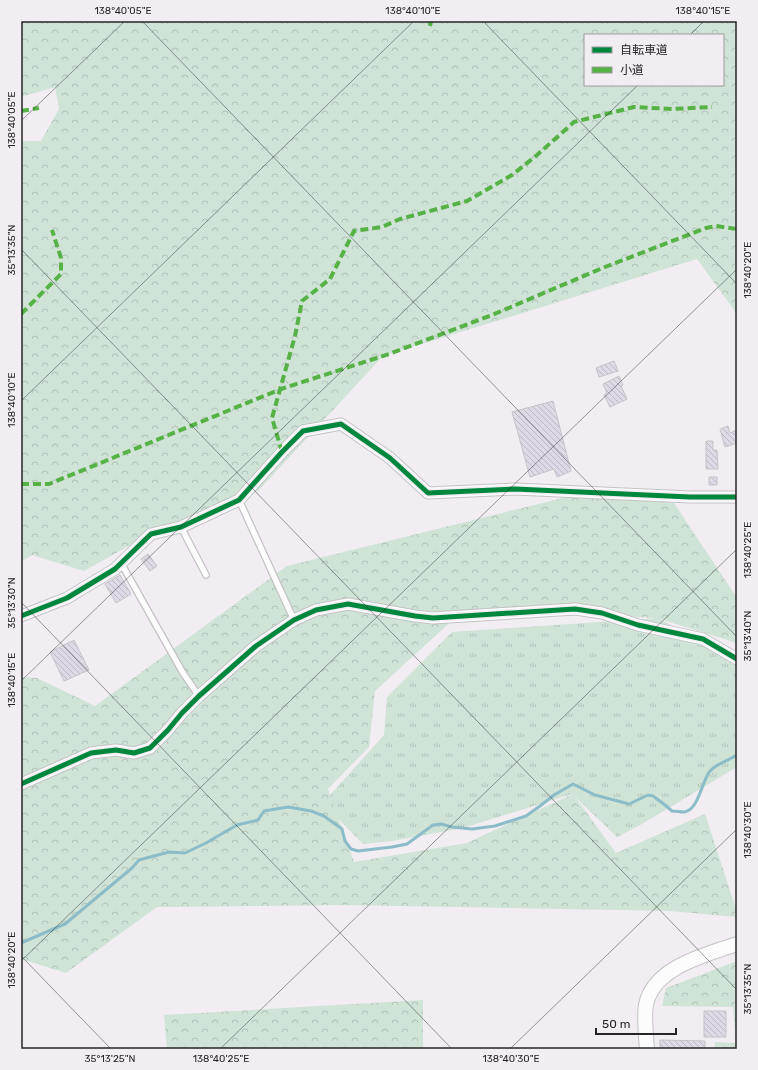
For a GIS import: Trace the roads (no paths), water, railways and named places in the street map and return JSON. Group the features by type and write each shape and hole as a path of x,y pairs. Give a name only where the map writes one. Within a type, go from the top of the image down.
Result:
{"street":[{"path":"21,616 67,598 115,569 150,534 181,527 238,500 282,452 304,431 341,424 390,458 428,493 515,489 690,497 737,497"},
{"path":"21,784 91,753 116,750 134,753 150,748 168,730 182,712 256,646 294,620 316,610 348,604 433,618 575,609 602,613 638,624 703,639 737,659"},
{"path":"647,1049 646,1006 651,992 660,979 672,970 691,961 737,944"}],"lane":[{"path":"238,500 294,620"},
{"path":"181,527 206,575"},
{"path":"121,563 180,666 199,696"}],"waterway":[{"path":"21,943 65,924 132,868 139,860 169,852 185,853 237,825 258,820 264,811 288,807 311,811 324,816 342,829 345,841 351,849 358,851 392,847 407,844 433,825 441,824 452,827 472,829 495,826 526,816 554,795 573,784 595,795 629,804 648,795 653,796 672,811 684,812 689,810 697,801 710,771 719,764 737,755"}]}
